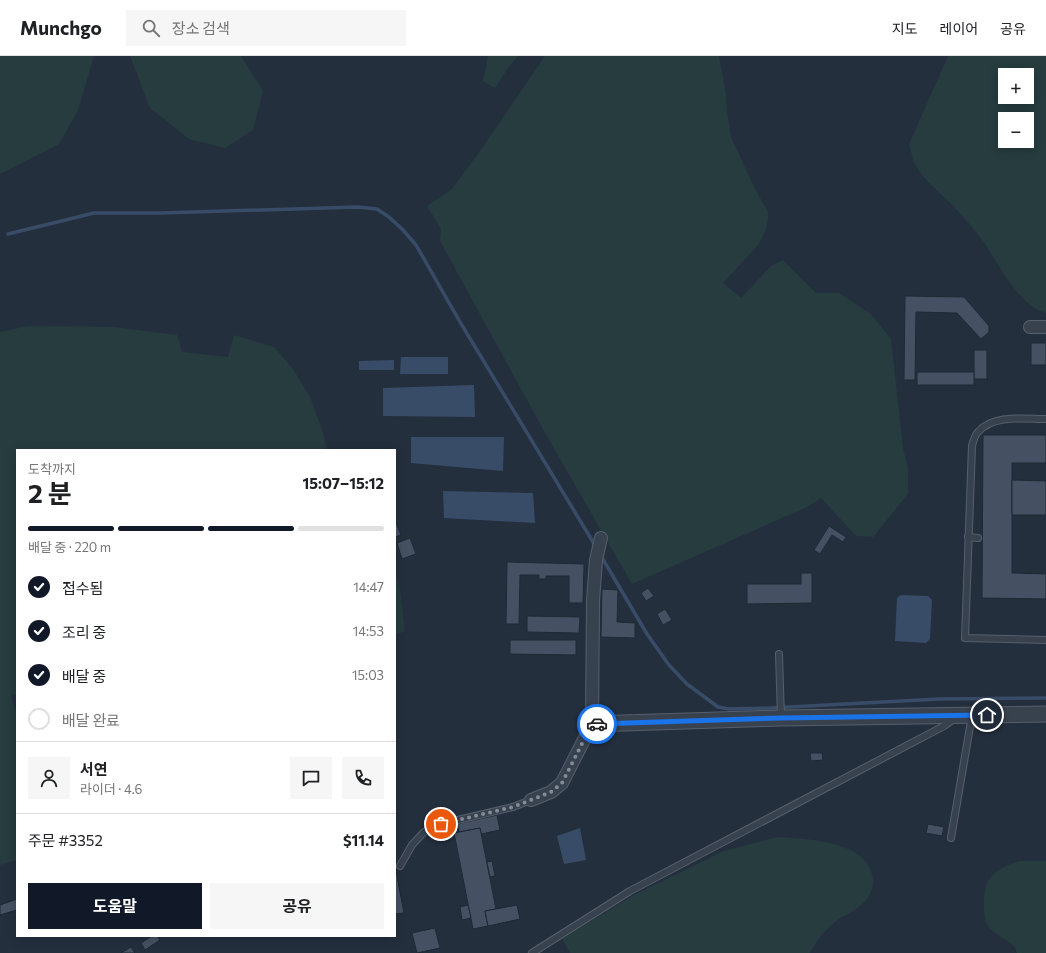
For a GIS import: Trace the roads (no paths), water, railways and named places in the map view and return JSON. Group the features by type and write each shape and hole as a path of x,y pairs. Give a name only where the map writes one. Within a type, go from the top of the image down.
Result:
{"street":[{"path":"1030,327 1046,327"},
{"path":"531,800 551,792 562,783 592,724 593,601 596,560 601,538"},
{"path":"592,724 781,712 965,715 1046,714"}],"lane":[{"path":"1046,419 1006,419 992,422 977,432 972,446 965,638 1046,640"},
{"path":"968,538 978,538"},
{"path":"779,654 781,712"},
{"path":"951,838 965,715"},
{"path":"532,953 630,891 965,715"},
{"path":"400,866 412,845 424,832 441,824 513,807 531,800"}],"water":[{"path":"401,357 448,357 448,374 400,374"},
{"path":"394,360 394,370 359,370 359,361"},
{"path":"474,385 475,417 383,416 383,388"},
{"path":"411,437 504,437 503,471 411,463"},
{"path":"443,491 533,493 535,523 444,518"},
{"path":"901,595 928,596 932,600 930,639 926,643 895,641 897,598"},
{"path":"580,828 586,860 564,864 557,836"}],"waterway":[{"path":"8,234 94,213 161,213 358,207 377,209 389,217 416,245 460,322 596,547"},
{"path":"601,556 647,634 669,665 687,684 718,707 729,709 771,708 939,699 1046,698"}]}
